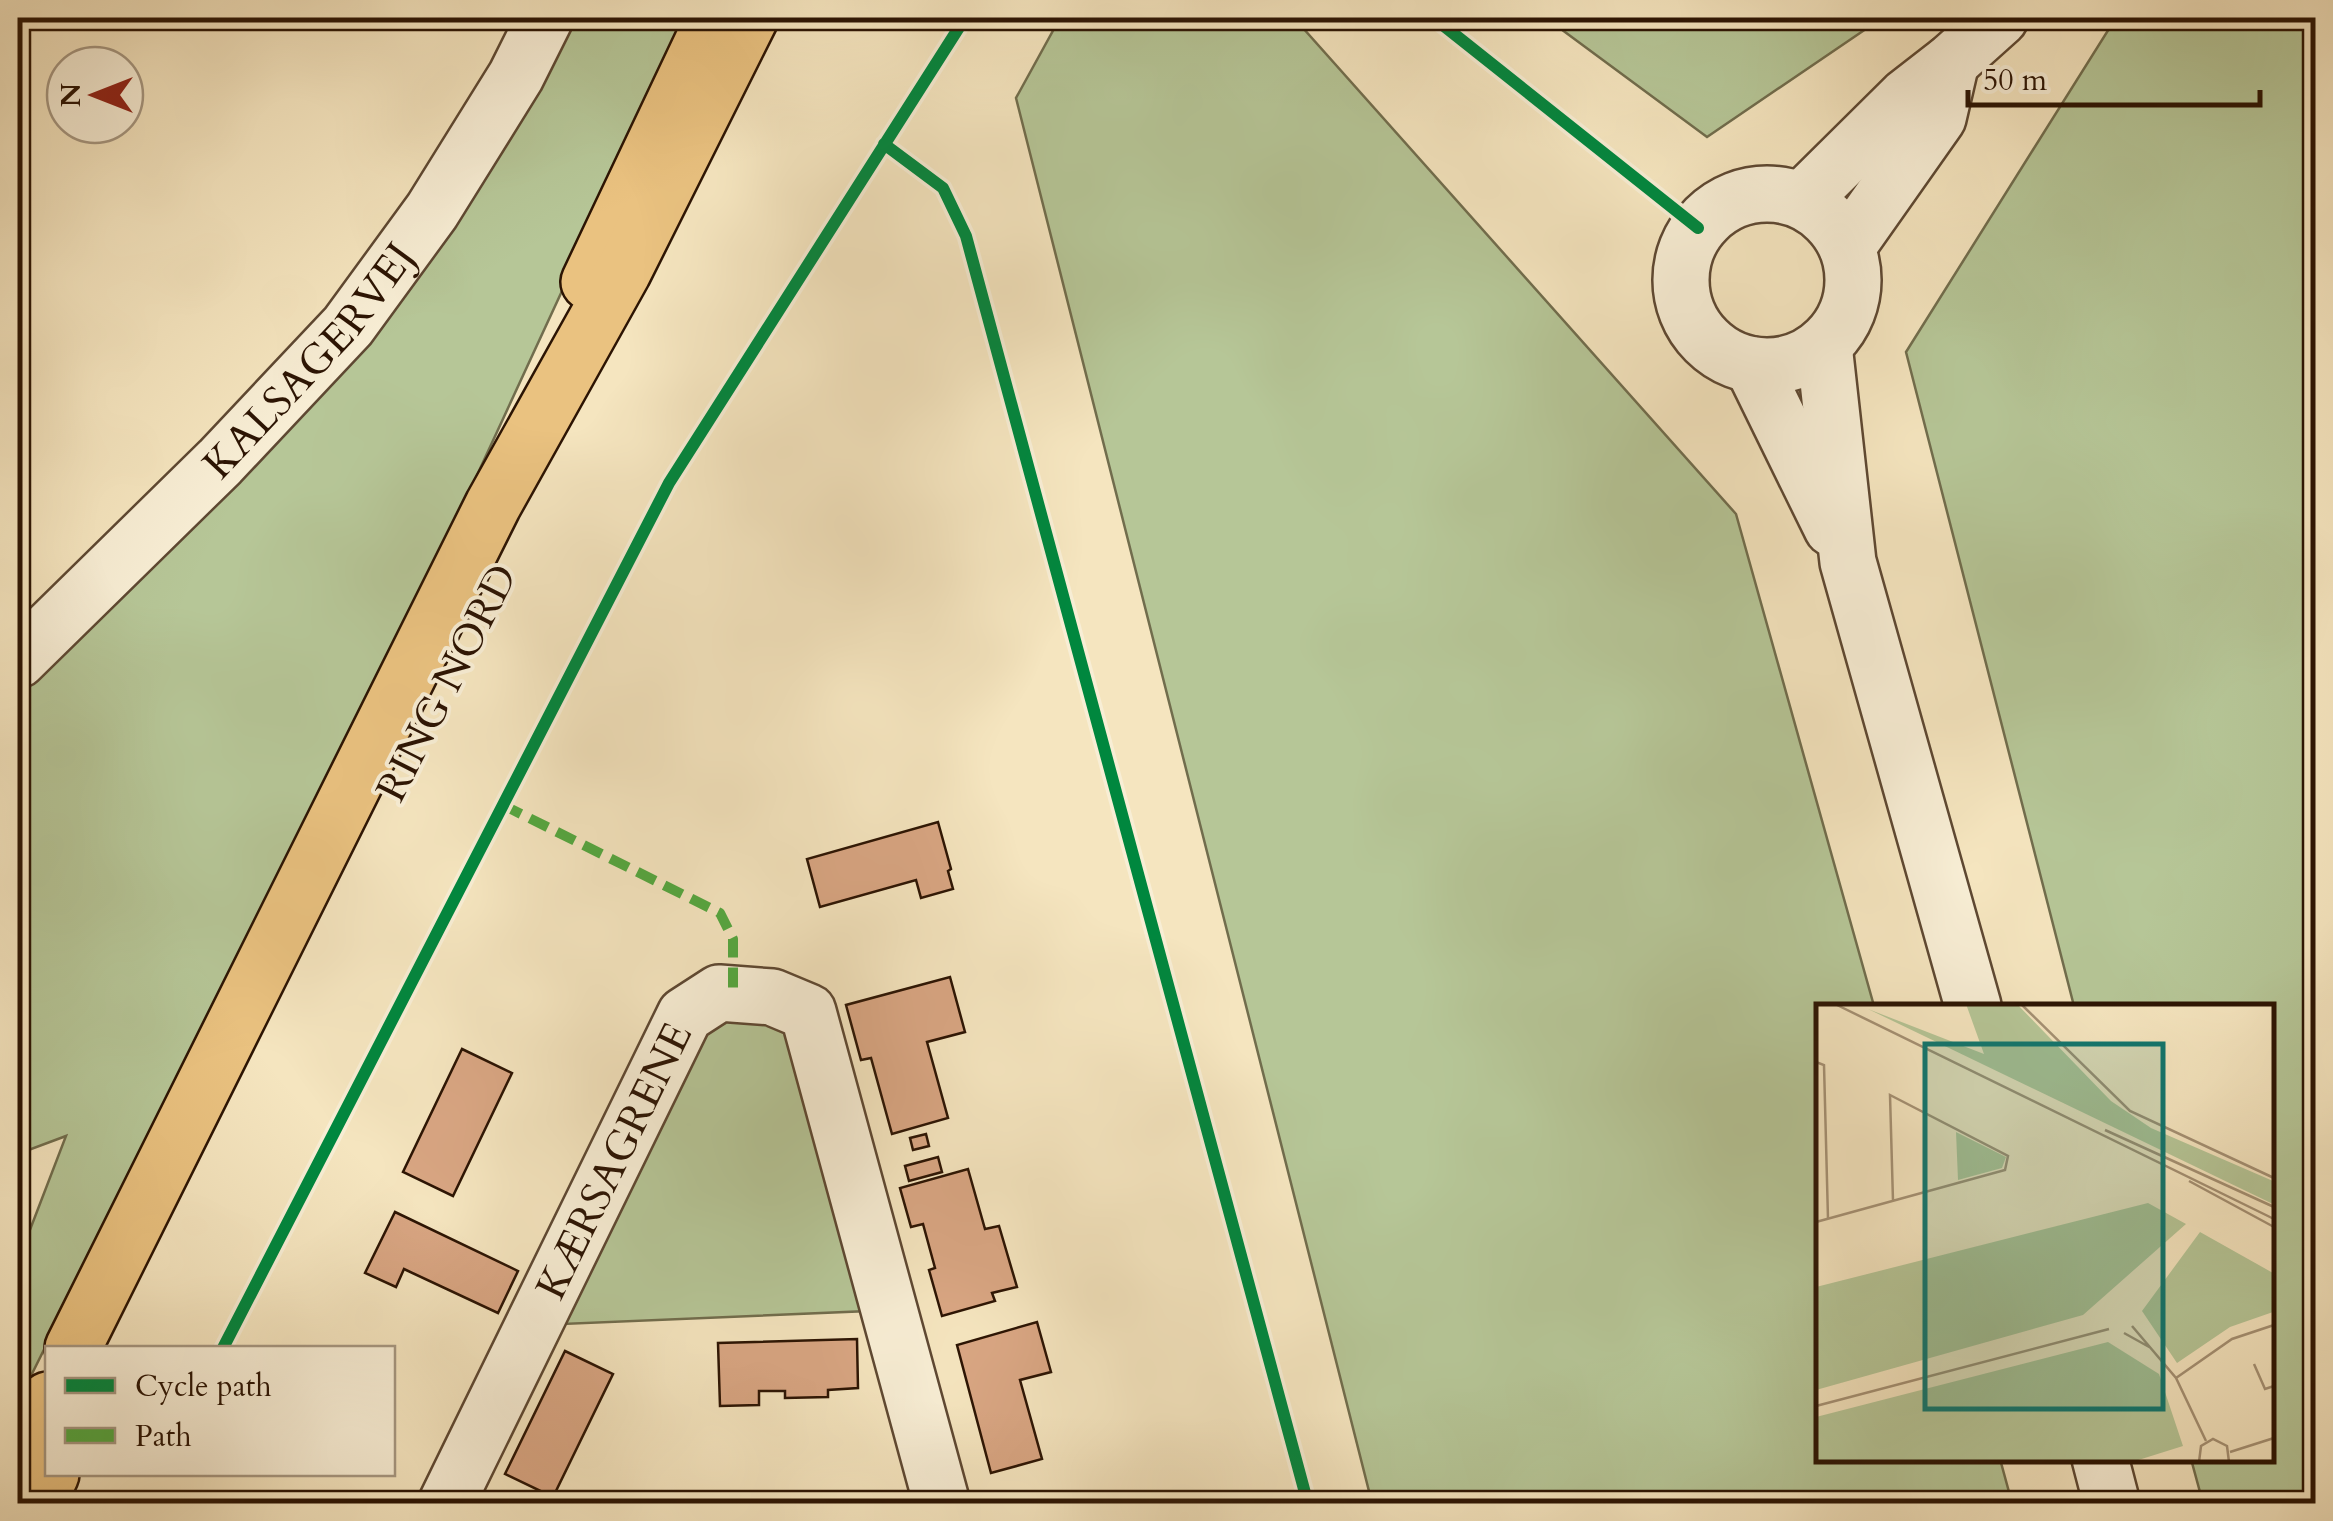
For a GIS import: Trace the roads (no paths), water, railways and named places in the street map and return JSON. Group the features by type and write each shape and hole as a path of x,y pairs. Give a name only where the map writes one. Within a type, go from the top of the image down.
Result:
{"main road":[{"path":"73,1346 493,505 566,332 714,18"},
{"name":"RING NORD","path":"493,505 623,272 750,18"},
{"name":"RING NORD","path":"113,1346 782,18"},
{"path":"18,1461 45,1406"},
{"path":"37,1504 50,1476"}],"street":[{"name":"KALSAGERVEJ","path":"18,660 220,462 348,326 432,211 516,76 545,18"},
{"path":"1802,200 1906,97 2000,18"},
{"path":"1847,247 1938,118 1951,62"},
{"path":"1756,194 1779,194 1802,200 1836,227 1847,247 1854,273 1852,300 1841,325 1824,345 1803,359 1778,366 1752,365 1725,355 1702,336 1687,312 1681,283 1685,254 1698,228 1714,211 1734,200 1756,194"},
{"path":"1824,345 1848,562 1972,1004"},
{"path":"1752,365 1848,562"},
{"name":"KÆRSAGRENE","path":"446,1504 685,1014 719,992 772,997 808,1012 942,1504"},
{"path":"2101,1461 2112,1504"}]}
